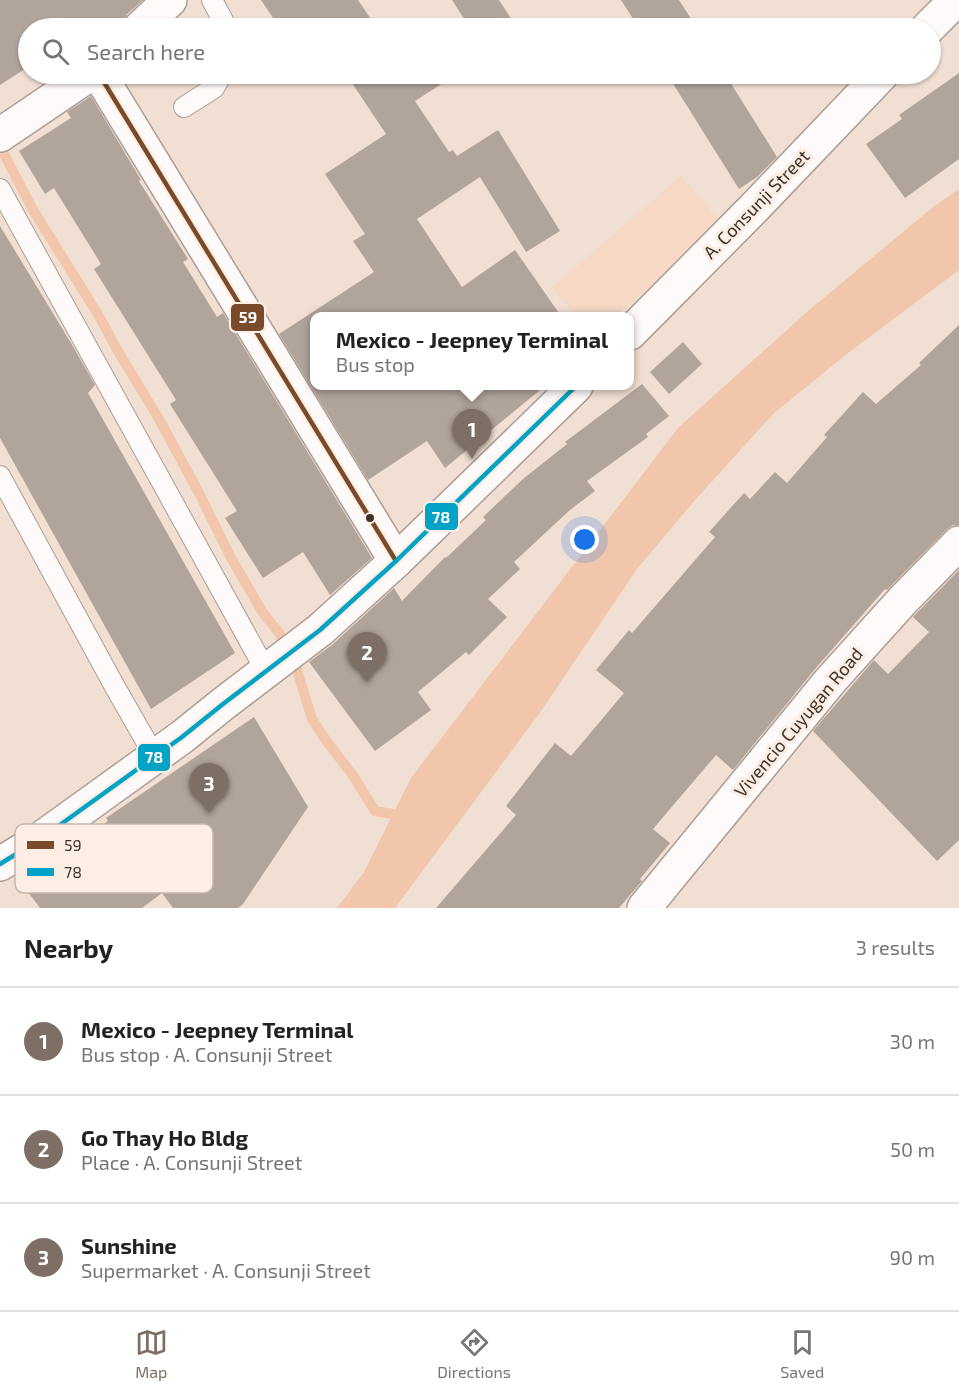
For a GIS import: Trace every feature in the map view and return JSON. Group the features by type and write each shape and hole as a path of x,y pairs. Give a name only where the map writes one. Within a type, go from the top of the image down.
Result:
{"main road":[{"path":"151,18 170,0"},
{"path":"938,18 957,0"},
{"path":"5,132 75,84"},
{"path":"105,84 396,561"},
{"name":"A. Consunji Street","path":"634,329 872,84"},
{"path":"61,824 155,757 320,630 396,561 572,390"},
{"name":"Vivencio Cuyugan Road","path":"644,908 830,681 904,599 959,543"},
{"path":"0,864 15,855"}],"lane":[{"path":"212,0 222,18"},
{"path":"184,107 214,88 216,84"},
{"path":"0,189 268,669"},
{"path":"0,476 155,757"}],"shaded area":[{"path":"681,176 722,224 621,312 573,312 552,288"},
{"path":"959,189 959,270 848,353 773,414 696,499 637,569 539,714 395,908 337,908 364,872 411,778 678,428 808,311 933,207"}],"building":[{"path":"0,0 143,0 125,18 18,18 18,73 0,85"},
{"path":"261,0 358,0 370,18 273,18"},
{"path":"452,0 499,0 511,18 464,18"},
{"path":"621,0 679,0 691,18 633,18"},
{"path":"959,73 959,159 905,198 866,144 902,119 899,115"},
{"path":"353,84 441,84 415,101 449,152 453,150 457,156 498,130 560,231 526,252 480,177 417,219 462,287 515,250 558,312 313,312 374,272 353,241 365,234 325,174 386,134"},
{"path":"673,84 731,84 777,157 757,177 739,189"},
{"path":"91,96 141,180 139,181 188,259 183,262 217,317 223,313 372,558 330,595 303,552 263,578 225,518 237,511 170,404 176,400 94,269 101,264 54,188 45,194 19,151 71,118 67,112"},
{"path":"0,226 95,385 88,393 235,653 151,709 0,438"},
{"path":"310,314 310,385 279,334"},
{"path":"959,325 959,525 953,525 946,530 887,590 885,589 815,669 733,770 716,755 653,829 670,843 619,908 436,908 516,815 506,806 555,743 571,756 624,693 596,670 629,630 632,633 715,537 709,532 744,493 750,499 775,472 787,483 827,437 824,435 863,392 876,404 921,365 919,363"},
{"path":"683,342 702,364 669,394 650,372"},
{"path":"642,384 669,416 646,434 648,437 587,481 595,491 570,510 514,562 520,569 488,599 507,617 469,655 466,652 418,692 431,710 375,751 309,662 333,644 394,588 402,601 445,557 486,520 483,517 523,479 567,444 565,442"},
{"path":"313,390 540,390 445,468 427,441 368,480"},
{"path":"959,570 959,840 937,861 813,731 874,660 888,674 929,632 913,617"},
{"path":"254,717 308,807 243,904 238,908 173,908 162,893 213,893 213,824 104,824 108,821 106,818"},
{"path":"29,893 162,893 142,908 40,908"}],"waterway":[{"path":"0,146 33,210 159,419 230,556 263,613 280,634 296,667 312,719 352,774 375,811 393,814 399,826"}],"transit line":[{"name":"59","path":"105,84 396,561"},
{"name":"78","path":"61,824 182,737 320,630 396,561 572,390"},
{"name":"78","path":"0,864 15,855"}],"place":[{"name":"Mexico - Jeepney Terminal","path":"472,459"},
{"name":"Go Thay Ho Bldg","path":"367,682"},
{"name":"Sunshine","path":"209,813"}]}
